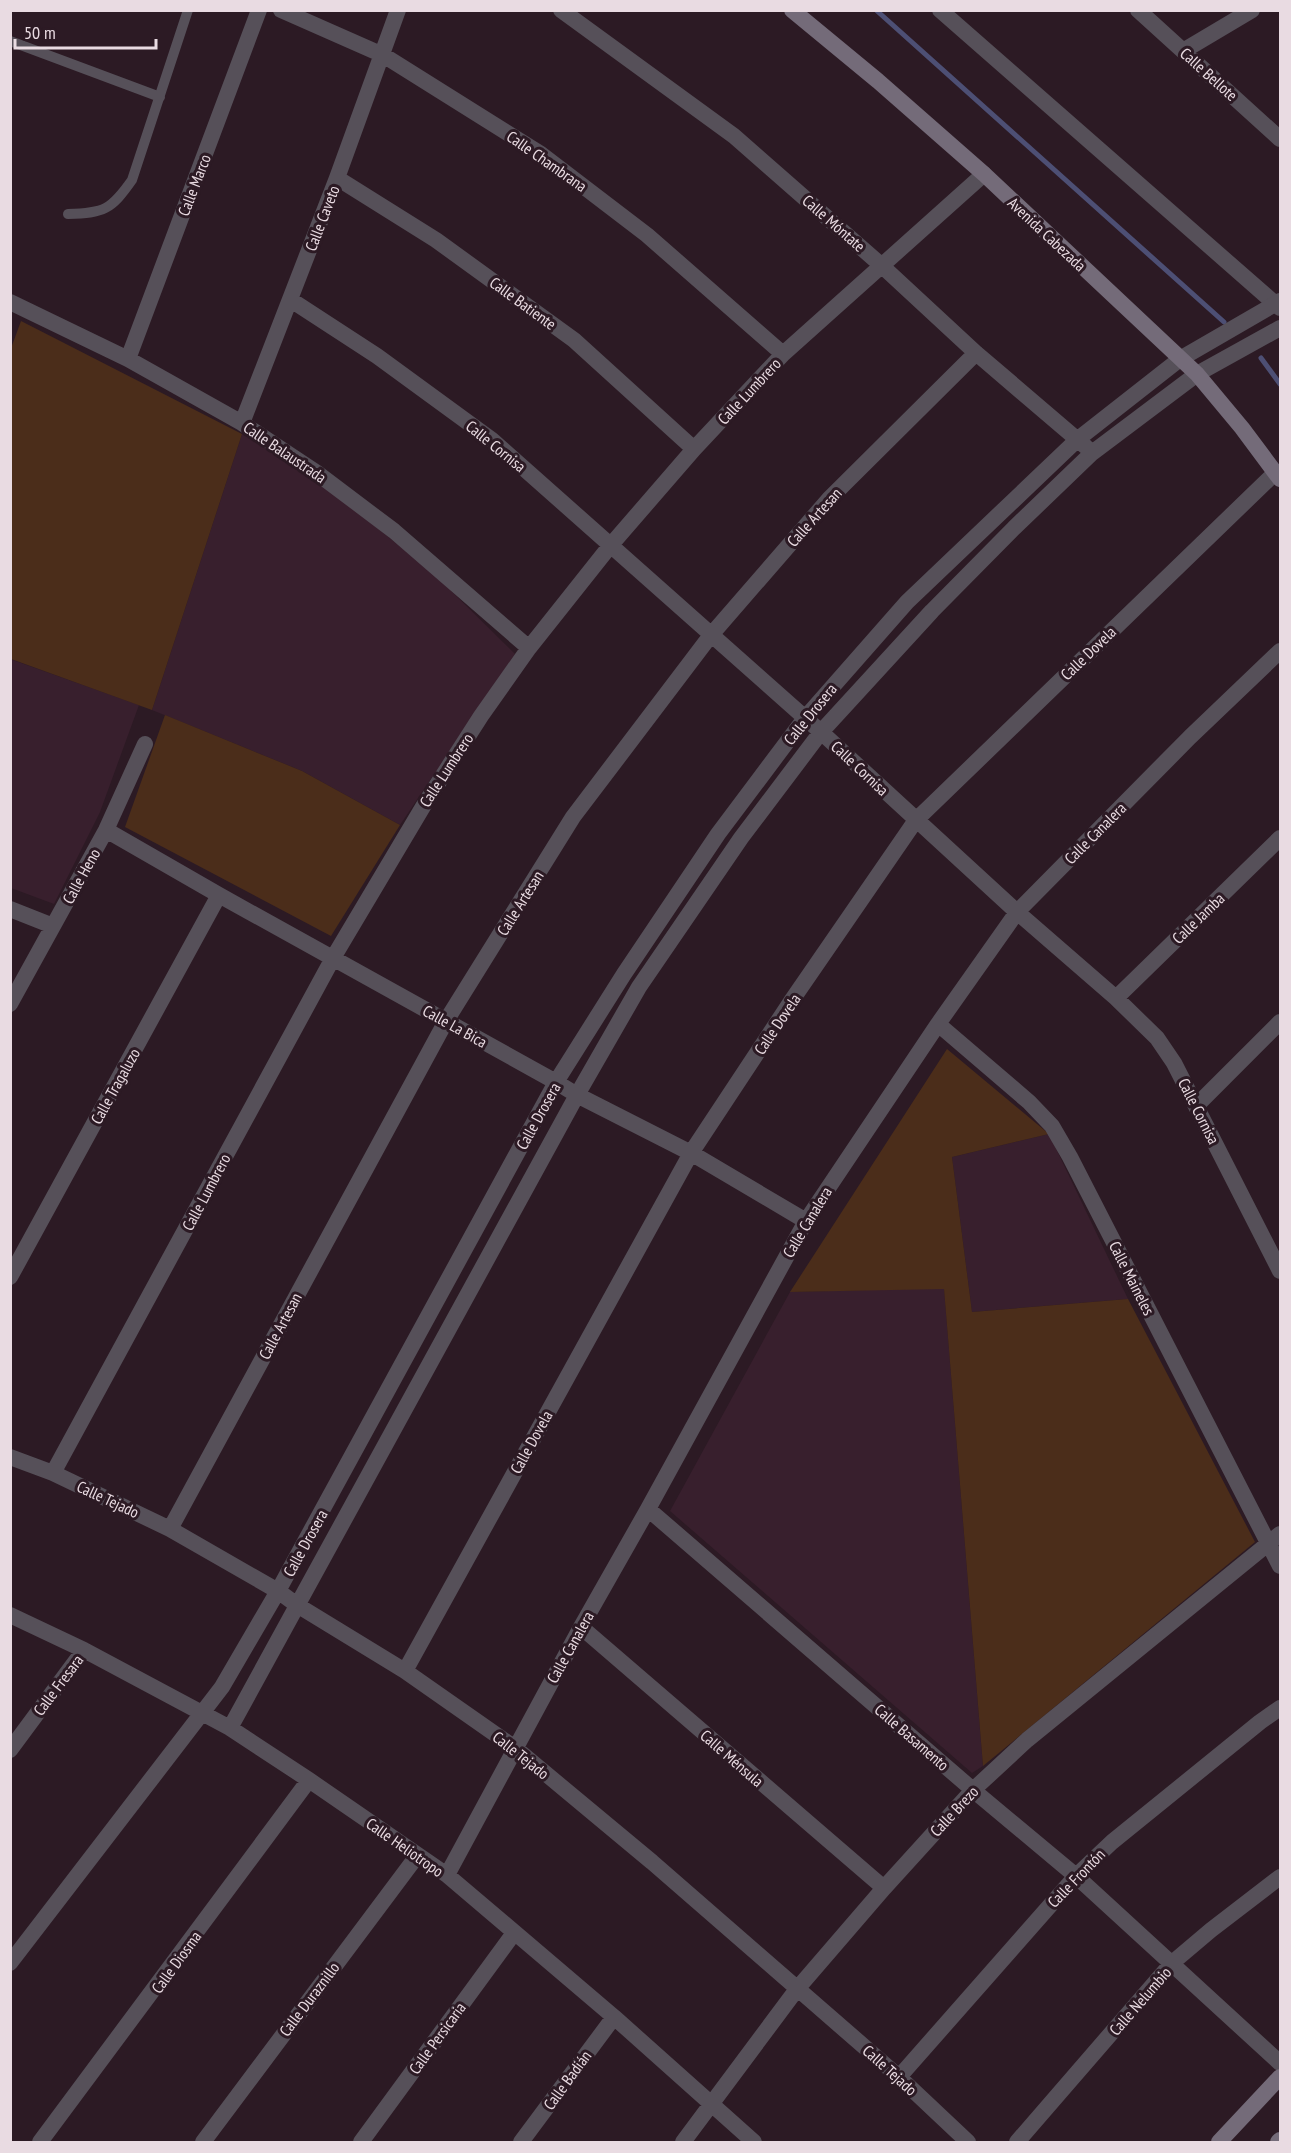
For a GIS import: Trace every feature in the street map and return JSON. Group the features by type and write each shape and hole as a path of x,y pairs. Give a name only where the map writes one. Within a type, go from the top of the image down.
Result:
{"main road":[{"name":"Avenida Cabezada","path":"792,10 878,81 984,174 1197,374 1278,475"},
{"path":"1219,2142 1281,2077"}],"street":[{"name":"Calle Marco","path":"128,359 260,10"},
{"name":"Calle Chambrana","path":"281,10 383,55 541,153 647,235 783,354"},
{"name":"Calle Caveto","path":"242,423 291,300 398,10"},
{"name":"Calle Móntate","path":"561,10 734,136 881,265 976,353 1092,453"},
{"path":"940,10 1279,304"},
{"name":"Calle Bellote","path":"1138,10 1281,139"},
{"path":"1183,51 1252,10"},
{"name":"Calle Lumbrero","path":"53,1473 333,958 424,805 481,716 529,648 610,546 694,449 783,354 984,174"},
{"name":"Calle Batiente","path":"337,178 436,240 574,340 694,449"},
{"name":"Calle Cornisa","path":"291,300 377,356 492,440 821,732 1017,912 1116,998 1156,1038 1174,1063 1281,1271"},
{"name":"Calle Drosera","path":"10,1963 222,1687 278,1591 556,1082 624,974 718,834 805,718 908,602 1078,439 1180,359 1279,304"},
{"name":"Calle Balaustrada","path":"12,307 128,359 242,423 317,473 394,531 529,648"},
{"name":"Calle Drosera","path":"230,1728 577,1095 646,978 741,837 821,732 932,611 1092,453 1197,374 1281,328"},
{"name":"Calle Artesan","path":"170,1529 446,1021 573,817 711,635 829,499 976,353"},
{"name":"Calle Dovela","path":"405,1671 691,1153 916,820 1278,475"},
{"name":"Calle Canalera","path":"447,1875 581,1627 806,1221 938,1024 1017,912 1190,737 1281,651"},
{"name":"Calle Heno","path":"10,1005 106,830 145,744"},
{"name":"Calle La Bica","path":"106,830 219,896 577,1095 691,1153 806,1221"},
{"name":"Calle Jamba","path":"1116,998 1281,838"},
{"name":"Calle Tragaluzo","path":"10,1277 219,896"},
{"path":"10,909 53,926"},
{"path":"1196,1106 1281,1022"},
{"name":"Calle Maineles","path":"938,1024 1029,1102 1052,1126 1275,1539 1281,1566"},
{"name":"Calle Tejado","path":"10,1457 53,1473 170,1529 278,1591 405,1671 515,1749 652,1862 898,2077 968,2142"},
{"name":"Calle Basamento","path":"648,1509 1076,1876 1281,2063"},
{"name":"Calle Brezo","path":"683,2142 797,1989 973,1790 1027,1740 1275,1539"},
{"name":"Calle Heliotropo","path":"10,1615 84,1650 230,1728 447,1875 614,2017 754,2142"},
{"name":"Calle Ménsula","path":"581,1627 884,1888"},
{"name":"Calle Fresara","path":"10,1750 84,1650"},
{"name":"Calle Frontón","path":"898,2077 1076,1876 1112,1842 1260,1722 1281,1708"},
{"name":"Calle Diosma","path":"40,2142 148,2000 309,1780"},
{"name":"Calle Duraznillo","path":"203,2142 417,1856"},
{"name":"Calle Nelumbio","path":"1017,2142 1172,1963 1281,1877"},
{"name":"Calle Persicaria","path":"361,2142 514,1933"},
{"name":"Calle Badián","path":"521,2142 614,2017"}],"lane":[{"path":"68,214 93,213 117,202 132,180 188,10"},
{"path":"10,41 160,97"}],"shaded area":[{"path":"21,321 242,434 152,710 11,659 10,351"},
{"path":"242,434 307,471 434,574 515,654 400,825 302,771 152,710"},
{"path":"10,659 139,705 100,812 54,904 11,888"},
{"path":"165,715 302,771 400,825 331,936 125,827"},
{"path":"947,1049 1049,1134 952,1157 972,1312 1128,1299 1255,1542 983,1766 944,1289 790,1292"},
{"path":"1049,1134 1128,1299 972,1312 952,1157"},
{"path":"944,1288 983,1766 972,1773 670,1511 790,1292"}],"waterway":[{"path":"876,10 1224,322"},
{"path":"1261,358 1280,384"}]}
